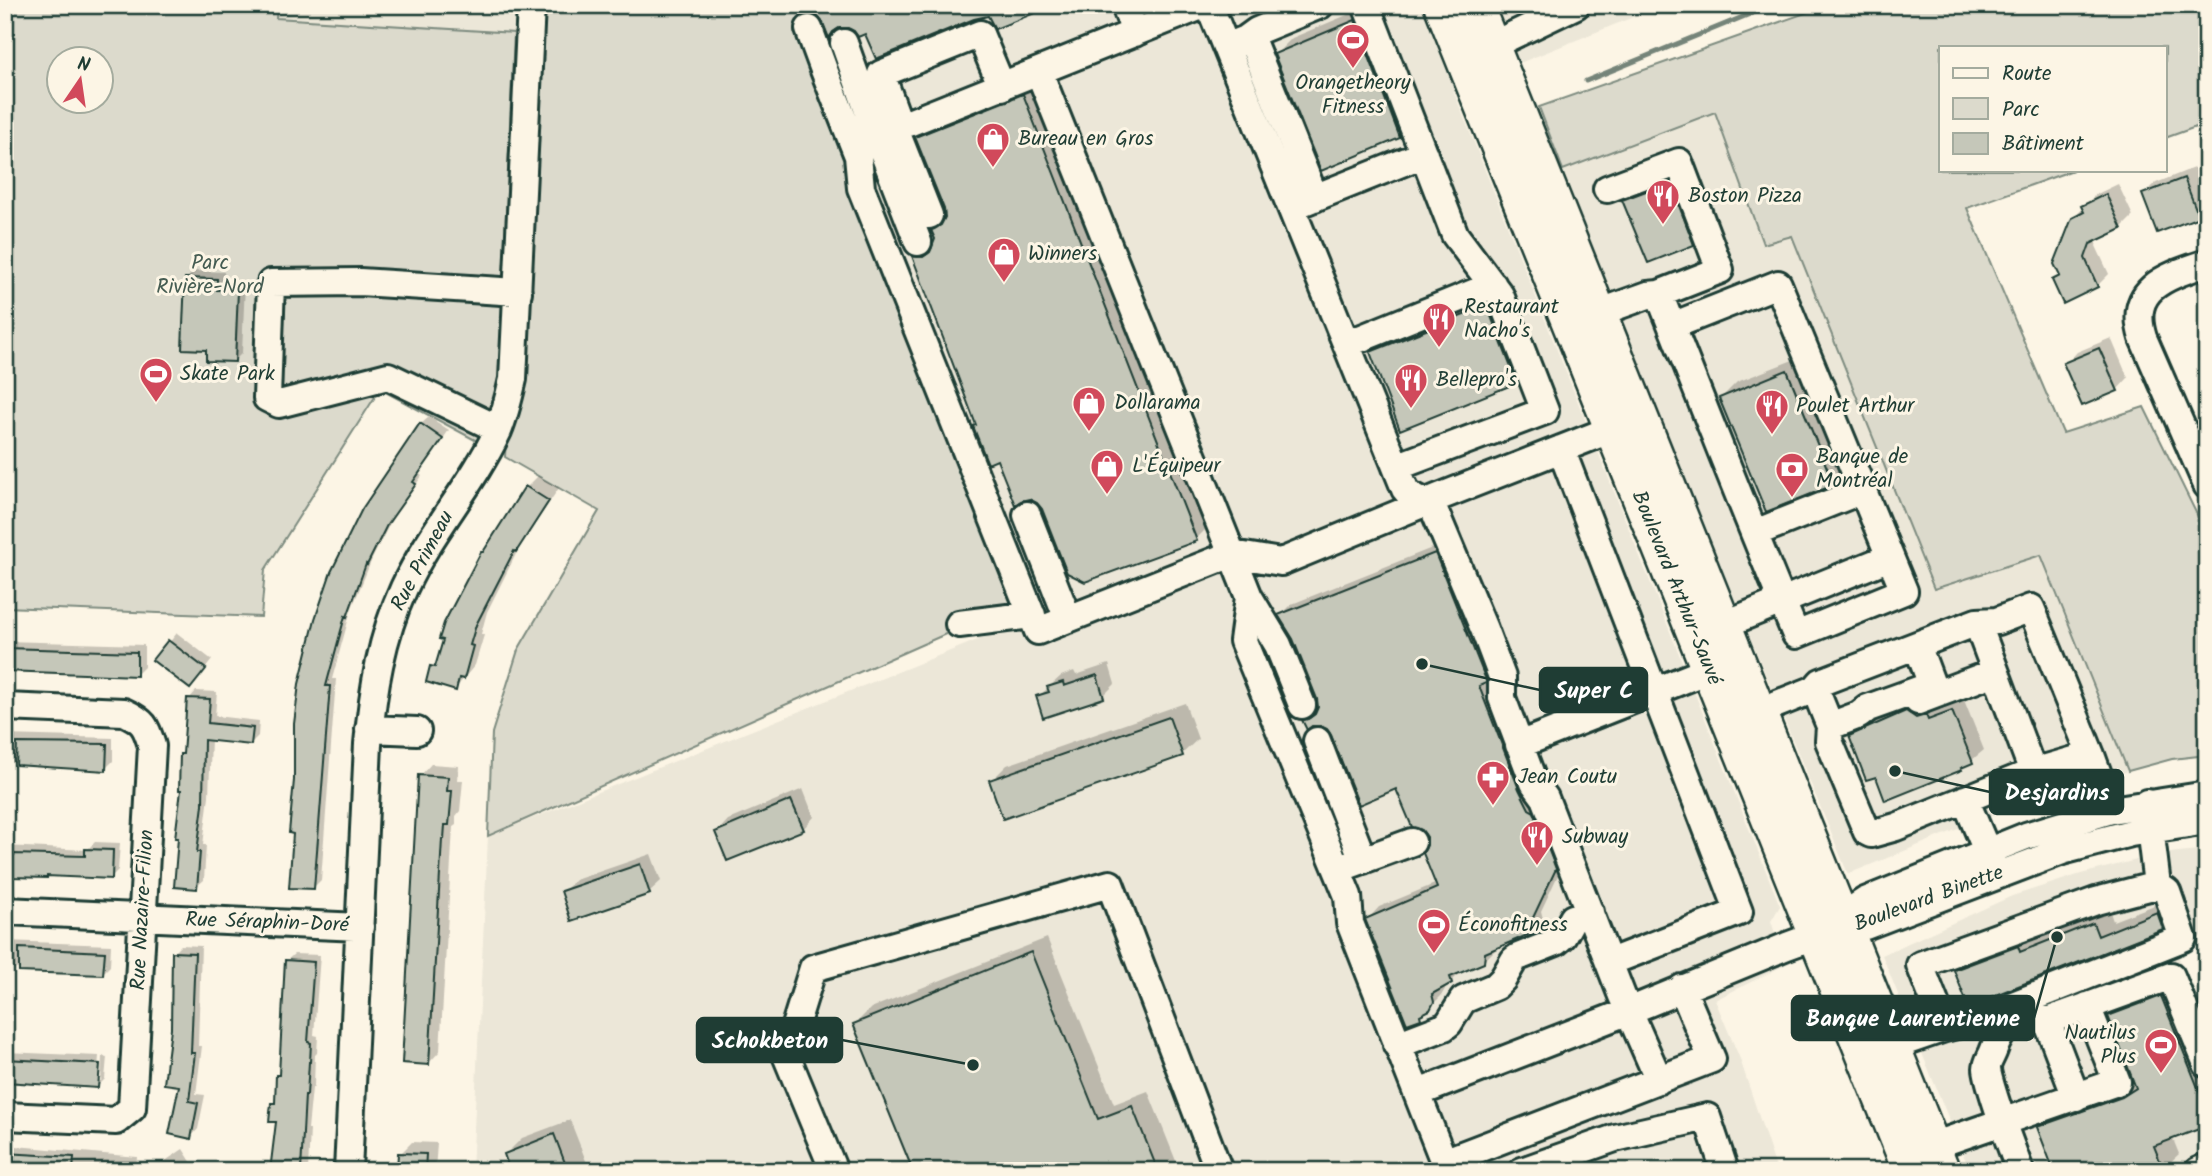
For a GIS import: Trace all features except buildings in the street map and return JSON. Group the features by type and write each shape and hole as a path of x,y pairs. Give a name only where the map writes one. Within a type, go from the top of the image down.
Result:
{"main road":[{"name":"Boulevard Arthur-Sauvé","path":"1441,5 1461,55 1584,318 1627,423 1744,717 1814,936 1867,1066 1922,1161"},
{"name":"Boulevard Arthur-Sauvé","path":"1476,5 1492,44 1584,318"},
{"name":"Boulevard Arthur-Sauvé","path":"1744,717 1853,919 1893,1045 1922,1161"}],"street":[{"name":"Rue Primeau","path":"348,1171 369,729 374,689 380,658 404,588 424,551 487,452 507,406 513,379 531,5"},
{"path":"1125,5 1135,33"},
{"path":"1303,203 1207,5 890,130 862,144 859,156 861,188 1038,631 1232,554 1281,562 1627,423"},
{"path":"1226,47 1256,31 1320,5"},
{"path":"1366,5 1455,235 1500,295 1545,411 1396,467"},
{"path":"1461,55 1492,44 1576,5"},
{"path":"810,29 859,156"},
{"path":"918,242 890,130 881,74 980,34 1002,87"},
{"path":"1250,36 1347,344 1409,494 1427,502 1435,512 1502,677 1502,698 1534,783 1545,798 1659,1080"},
{"path":"844,43 890,130 929,215"},
{"path":"1039,72 1249,597 1278,645 1302,705"},
{"path":"1303,203 1424,154"},
{"path":"1607,189 1679,162 1732,303"},
{"path":"2207,263 2167,278 2153,287 2143,300 2139,321 2143,338 2207,485"},
{"path":"1584,318 1648,295 1659,294 1720,270"},
{"path":"498,429 388,376 279,404 267,398 271,283 360,282 518,292"},
{"path":"1659,294 1796,635 1904,591 1778,284 1672,326"},
{"path":"1347,344 1493,285"},
{"path":"940,390 962,406 969,424"},
{"path":"1561,449 1739,912 1610,962"},
{"path":"992,471 1030,569 1029,607"},
{"path":"1755,533 1863,490"},
{"path":"1027,515 1068,619"},
{"path":"1710,630 1890,557"},
{"path":"1249,597 1243,641 1348,896 1350,923 1444,1162 1712,1059 1682,988"},
{"path":"959,624 1029,607"},
{"path":"1744,717 1815,689 1821,682 1977,622 1997,621 2031,608 2111,810"},
{"path":"1977,622 2034,772"},
{"path":"1830,726 1859,715 1868,708 1931,685 1917,645"},
{"path":"1520,745 1723,664"},
{"path":"1859,715 1881,716 1995,672"},
{"path":"1815,689 1830,726 1829,741 1868,833 1885,831 2034,772 2091,755"},
{"name":"Rue Nazaire-Filion","path":"5,707 124,712 146,726 152,746 132,1108 116,1121 5,1116"},
{"path":"369,729 417,731"},
{"path":"1317,741 1363,860"},
{"name":"Boulevard Binette","path":"1989,857 2062,850 2207,795"},
{"path":"1965,799 1989,857"},
{"name":"Boulevard Binette","path":"1418,1093 1814,936 2067,822 2111,810 2207,821"},
{"path":"1867,1066 1879,1062 1893,1045 1975,1020 2183,938 2167,892 2157,885 2149,816"},
{"path":"1337,870 1412,842"},
{"path":"834,1171 786,1055 813,968 1110,884 1219,1171"},
{"path":"1945,1028 1920,965 2096,901 2157,885"},
{"name":"Rue Séraphin-Doré","path":"5,912 360,927"},
{"path":"1397,1045 1441,1029 1449,1023 1463,1000 1496,986 1514,960 1556,942 1563,936 1573,918 1590,912"},
{"path":"2020,1171 2002,1122 1987,1068 1998,1038 2008,1025 2021,1018 2032,1017 2047,1021 2171,976 2207,1064"},
{"path":"1922,1161 2002,1122 2118,1082 2087,1006"},
{"path":"2047,1021 2076,1097"},
{"path":"1522,1171 1615,1138 1707,1117 1725,1171"},
{"path":"2198,1171 2207,1167"}],"shaded area":[{"path":"277,5 515,5 514,33 276,18"},
{"path":"789,5 1663,5 1453,90 1780,906 1771,921 1785,965 1715,1000 1740,1059 1777,1171 472,1171 488,836 1005,629"},
{"path":"1715,111 1763,244 1792,235 1934,589 2041,555 2128,771 1980,820 1848,874 1630,346 1563,170"},
{"path":"2207,849 2207,933 2176,950 2207,1026 2207,1171 1970,1171 1882,955 2012,896 2081,874 2160,854"}],"green space":[{"name":"Parc Rivière-Nord","path":"5,5 277,5 276,18 514,33 498,397 477,441 380,389 265,570 261,617 5,607"},
{"path":"526,5 796,5 1025,599 488,836 492,733 518,650 599,511 505,457"},
{"path":"1828,5 2207,5 2207,123 2166,138 2166,46 1939,46 1939,172 2067,172 1967,208 2063,433 2144,407 2207,535 2207,755 2172,759 2128,771 2041,555 1934,589 1792,236 1763,244 1715,112 1563,170 1539,107"}],"waterway":[{"path":"1586,81 1772,5"}],"place":[{"name":"Orangetheory Fitness","path":"1353,70"},
{"name":"Bureau en Gros","path":"993,169"},
{"name":"Boston Pizza","path":"1663,226"},
{"name":"Winners","path":"1004,284"},
{"name":"Restaurant Nacho's","path":"1439,349"},
{"name":"Skate Park","path":"156,404"},
{"name":"Bellepro's","path":"1411,410"},
{"name":"Dollarama","path":"1089,433"},
{"name":"Poulet Arthur","path":"1772,436"},
{"name":"L'Équipeur","path":"1107,496"},
{"name":"Banque de Montréal","path":"1792,499"},
{"name":"Super C","path":"1422,664"},
{"name":"Desjardins","path":"1895,771"},
{"name":"Jean Coutu","path":"1493,807"},
{"name":"Subway","path":"1537,867"},
{"name":"Banque Laurentienne","path":"2057,937"},
{"name":"Éconofitness","path":"1434,955"},
{"name":"Schokbeton","path":"973,1065"},
{"name":"Nautilus Plus","path":"2161,1075"}]}
